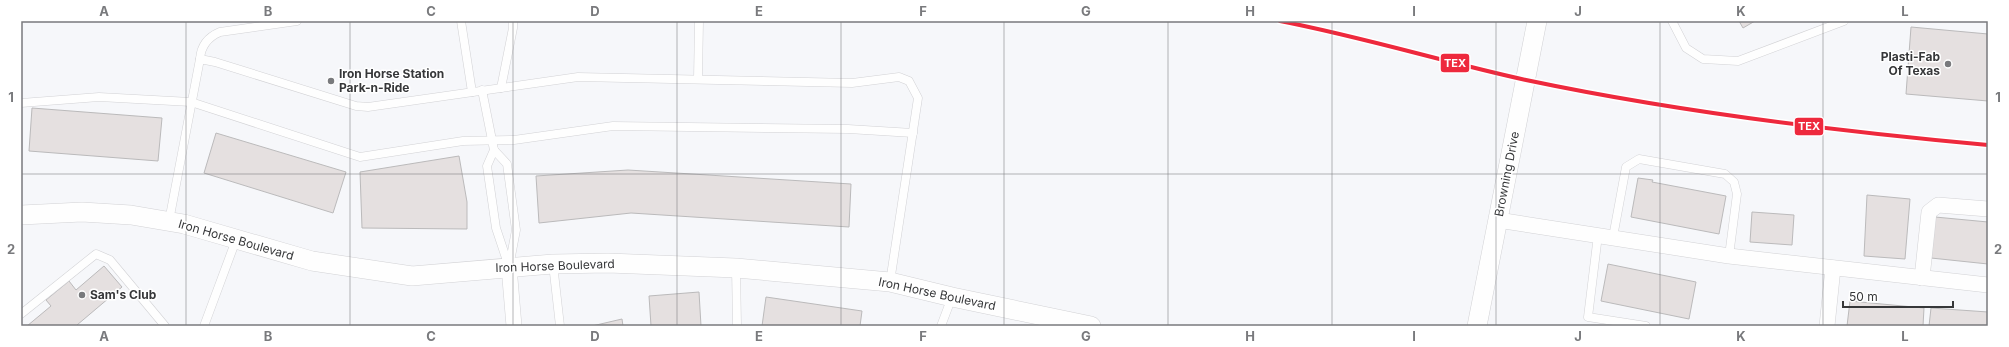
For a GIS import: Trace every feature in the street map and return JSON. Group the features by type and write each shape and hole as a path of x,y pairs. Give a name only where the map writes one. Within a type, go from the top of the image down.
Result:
{"street":[{"name":"Browning Drive","path":"1477,326 1537,21"},
{"path":"1922,278 1929,212 1938,205 1988,209"},
{"name":"Iron Horse Boulevard","path":"21,216 82,212 131,215 184,224 312,261 412,276 509,266 553,264 667,265 736,268 890,282 952,297 1091,326"},
{"path":"1498,220 1729,256 1988,285"},
{"path":"509,266 514,326"},
{"path":"1827,326 1832,268"}],"lane":[{"path":"169,221 204,44 213,35 220,32 297,21"},
{"path":"461,21 472,92"},
{"path":"501,88 513,28 513,21"},
{"path":"698,79 699,21"},
{"path":"1672,21 1686,48 1704,59 1738,61 1844,21"},
{"path":"200,59 215,62 356,106 368,107 578,77 852,83 899,77 909,81 918,98 890,282"},
{"path":"482,90 494,150 507,164 516,230 509,266"},
{"path":"21,103 99,97 192,102 360,157 463,142 514,140 613,126 640,125 848,129 913,133"},
{"path":"494,150 487,166 496,228 509,266"},
{"path":"1646,326 1588,317 1605,236 1626,167 1639,159 1725,174 1734,182 1737,194 1729,256"},
{"path":"204,326 236,240"},
{"path":"21,314 96,254 110,260 165,326"},
{"path":"553,264 560,326"},
{"path":"736,268 736,326"},
{"path":"941,326 952,297"}],"building":[{"path":"1739,21 1755,21 1743,28"},
{"name":"Plasti-Fab Of Texas","path":"1911,27 1988,34 1988,101 1906,94"},
{"path":"32,108 162,118 158,161 29,151"},
{"path":"216,133 346,172 333,213 204,173"},
{"path":"459,156 467,202 467,229 362,228 360,172"},
{"path":"628,170 851,184 849,227 631,213 539,223 536,176"},
{"path":"1638,178 1726,196 1719,234 1631,217"},
{"path":"1867,195 1910,199 1905,259 1864,256"},
{"path":"1752,212 1794,215 1792,245 1750,242"},
{"path":"1935,217 1988,222 1988,264 1931,258"},
{"path":"1608,264 1696,282 1689,319 1601,301"},
{"name":"Sam's Club","path":"104,266 122,287 77,325 79,326 27,326 51,306 46,300 69,281 76,290"},
{"path":"699,292 701,326 651,326 649,296"},
{"path":"766,297 862,311 860,326 762,326"},
{"path":"1850,301 1924,308 1923,326 1847,326"},
{"path":"1931,308 1988,312 1988,326 1929,326"},
{"path":"622,319 623,326 592,326"}],"transit line":[{"name":"TEX","path":"1280,21 1342,34 1526,80 1641,102 1814,127 1988,145"}],"place":[{"name":"Plasti-Fab Of Texas","path":"1948,64"},
{"name":"Iron Horse Station Park-n-Ride","path":"331,81"},
{"name":"Sam's Club","path":"82,295"}]}
